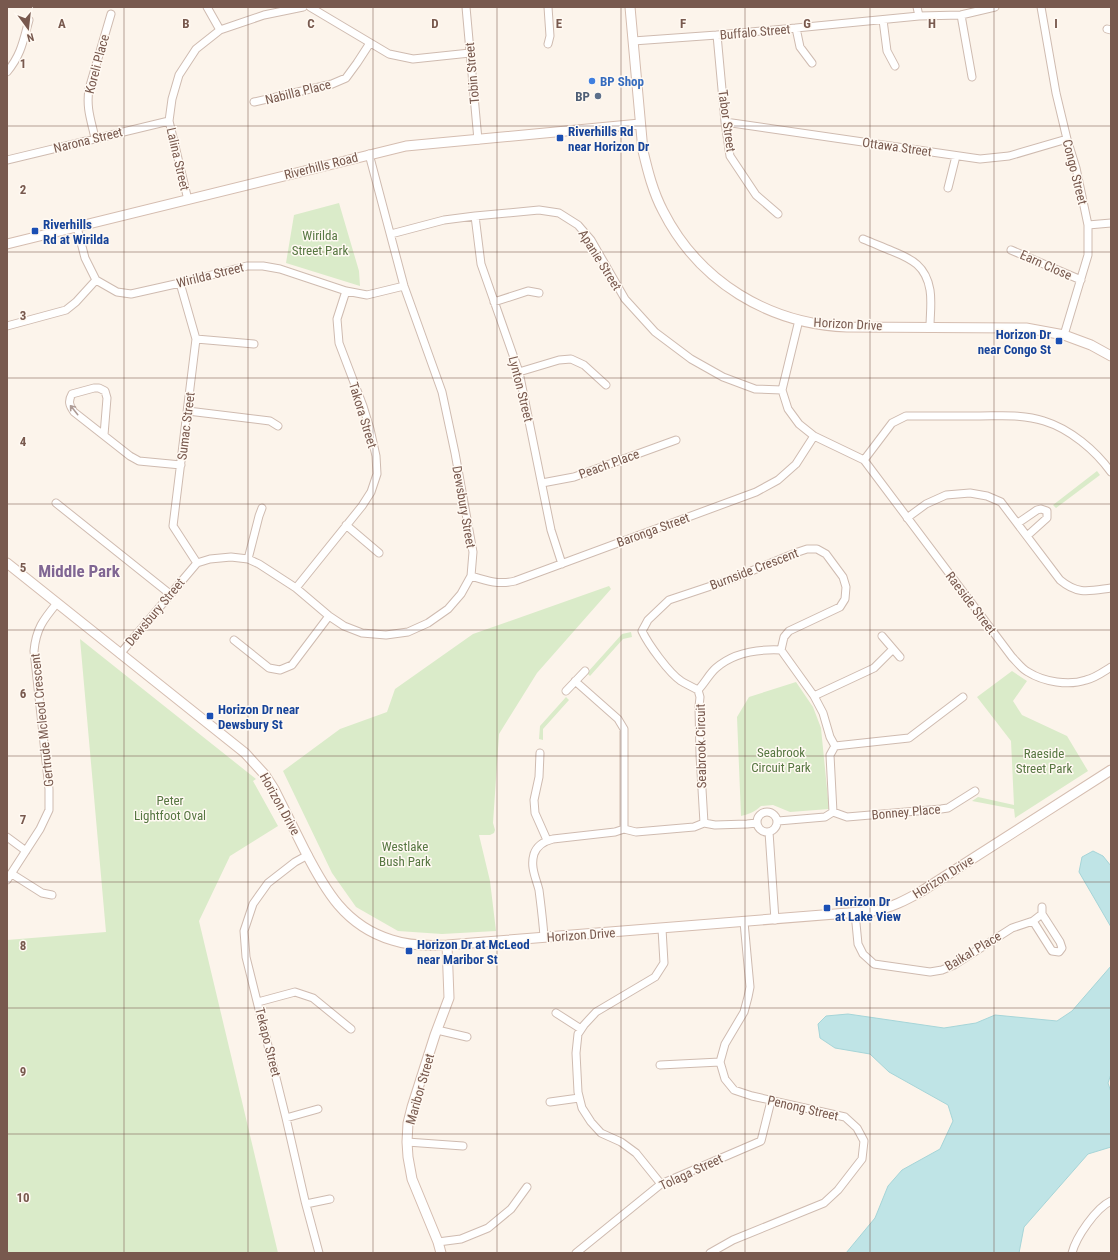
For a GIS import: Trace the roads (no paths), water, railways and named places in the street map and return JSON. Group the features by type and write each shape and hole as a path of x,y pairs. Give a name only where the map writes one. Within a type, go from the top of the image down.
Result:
{"street":[{"path":"207,7 220,30"},
{"name":"Lalina Street","path":"188,200 169,121 172,99 179,75 196,49 220,30 264,15 304,7"},
{"path":"310,7 389,54 413,59 470,53"},
{"name":"Tobin Street","path":"466,7 478,140"},
{"path":"548,7 550,36 548,44"},
{"name":"Horizon Drive","path":"630,7 643,151 654,191 676,234 689,250 706,268 741,296 767,309 799,320 823,325 847,327 1026,328 1064,335 1091,345 1111,356"},
{"path":"917,7 919,16"},
{"name":"Buffalo Street","path":"633,41 717,35 919,16 961,15 995,7"},
{"name":"Congo Street","path":"1041,7 1056,93 1067,139 1076,168 1088,225 1088,255 1064,335"},
{"name":"Koreli Place","path":"95,138 88,107 89,89 111,14"},
{"path":"961,15 972,77"},
{"path":"7,72 15,62 20,52 29,20"},
{"path":"883,20 887,51 895,66"},
{"path":"796,28 800,47 812,63"},
{"name":"Tabor Street","path":"717,35 725,122 730,156 756,195 778,214"},
{"name":"Nabilla Place","path":"254,102 332,84 346,78 370,43"},
{"name":"Narona Street","path":"7,160 169,121"},
{"name":"Ottawa Street","path":"725,122 980,159 1009,156 1067,139"},
{"name":"Riverhills Road","path":"7,244 406,146 640,124"},
{"name":"Dewsbury Street","path":"120,654 197,563 210,559 248,559 259,564 296,588 344,626 362,633 386,636 408,632 428,623 448,609 461,594 471,576 473,552 442,392 404,286 369,154"},
{"path":"948,188 956,156"},
{"name":"Apanie Street","path":"391,234 444,220 475,216 539,210 559,213 578,225 591,240 625,299 655,332 691,359 723,377 755,389 782,390"},
{"name":"Lynton Street","path":"475,216 481,264 519,372 551,530 562,564"},
{"path":"1088,225 1111,223"},
{"path":"7,326 66,310 76,302 96,280 85,258 77,227"},
{"path":"863,239 908,258 918,264 925,273 929,283 930,292 930,327"},
{"name":"Earn Close","path":"1011,250 1081,280"},
{"name":"Wirilda Street","path":"96,280 117,292 131,294 247,266 263,266 280,269 346,291 367,295 404,286"},
{"name":"Sumac Street","path":"180,283 196,339 173,526 197,563"},
{"name":"Takora Street","path":"296,588 362,506 371,492 377,474 376,456 370,429 363,406 339,343 337,319 346,291"},
{"path":"494,302 528,291 539,293"},
{"path":"782,390 799,320"},
{"path":"196,339 254,344"},
{"path":"519,372 558,360 571,359 584,365 606,385"},
{"path":"104,435 107,398 105,391 99,388 94,388 72,394 69,399 70,406 74,412 130,456 139,461 181,465"},
{"name":"Raeside Street","path":"782,390 788,409 798,424 814,436 864,460 1012,657 1027,672 1049,680 1069,683 1086,680 1111,667"},
{"path":"188,411 270,421 278,426"},
{"path":"864,460 892,423 906,416 1020,416 1044,421 1066,431 1089,448 1111,472"},
{"name":"Baronga Street","path":"471,576 492,583 506,584 756,492 778,480 796,464 814,436"},
{"name":"Peach Place","path":"542,483 574,477 676,440"},
{"path":"907,518 926,504 946,495 970,493 987,496 1001,502 1060,580 1067,586 1074,590 1085,591 1111,588"},
{"path":"56,503 170,594"},
{"path":"248,559 262,508"},
{"path":"1018,523 1037,510 1041,509 1047,511 1047,518 1027,536"},
{"path":"346,526 379,553"},
{"name":"Burnside Crescent","path":"698,690 682,682 647,641 642,631 648,620 669,600 729,580 798,552 807,549 817,549 826,554 843,577 846,587 845,599 840,607 790,631 784,637 781,650"},
{"name":"Horizon Drive","path":"7,563 234,744 255,763 274,789 328,892 344,911 377,935 416,945 447,946 882,910 905,901 1111,770"},
{"name":"Gertrude Mcleod Crescent","path":"9,877 40,829 48,810 49,789 34,651 38,630 57,603"},
{"path":"234,640 269,668 280,670 292,665 330,616"},
{"path":"882,636 900,656"},
{"path":"814,696 874,668 893,649"},
{"path":"781,650 814,696 823,713 830,737 835,746"},
{"name":"Seabrook Circuit","path":"704,823 700,755 700,697 698,690 716,668 731,658 751,651 781,650"},
{"path":"566,691 585,671"},
{"path":"575,681 618,719 624,728 624,829"},
{"path":"835,746 909,738 963,697"},
{"path":"778,821 825,817 833,812 830,755 835,746"},
{"path":"540,753 539,777 534,800 535,813 547,840"},
{"name":"Bonney Place","path":"833,812 847,817 948,808 975,791"},
{"path":"767,812 774,814 778,821 772,832 761,830 757,823 760,816 767,812"},
{"path":"544,937 539,895 533,868 534,852 547,840 553,838 615,832 624,829 636,832 694,827 704,823 715,825 757,823"},
{"path":"768,832 775,920"},
{"path":"7,836 26,851"},
{"name":"Tekapo Street","path":"308,855 268,883 253,904 244,931 246,957 306,1204 320,1253"},
{"path":"9,877 42,893 52,895"},
{"name":"Baikal Place","path":"855,913 858,944 863,954 874,964 930,972 942,970 954,964 1012,928 1032,921 1042,910 1060,942 1062,948 1059,952 1052,951 1032,921"},
{"path":"660,1066 720,1062 725,1044 744,1012 750,987 744,922"},
{"path":"661,1184 636,1153 621,1142 601,1133 591,1122 582,1108 579,1098 576,1053 578,1034 596,1012 655,977 664,963 662,929"},
{"name":"Maribor Street","path":"442,1253 412,1179 407,1142 408,1123 412,1107 449,998 447,946"},
{"path":"258,1002 295,992 313,998 351,1029"},
{"path":"556,1013 581,1029"},
{"path":"437,1030 467,1037"},
{"name":"Penong Street","path":"710,1253 733,1240 824,1203 838,1190 862,1159 864,1141 858,1128 845,1117 752,1096 734,1090 724,1078 720,1062"},
{"path":"550,1102 579,1098"},
{"name":"Tolaga Street","path":"576,1253 661,1184 761,1141 771,1100"},
{"path":"286,1118 318,1109"},
{"path":"407,1142 463,1146"},
{"path":"438,1242 461,1239 488,1228 511,1209 527,1187"},
{"path":"306,1204 330,1199"},
{"path":"1072,1253 1076,1242 1091,1220 1101,1208 1111,1201"}],"water":[{"path":"1093,851 1103,856 1111,866 1111,927 1079,872 1082,857"},
{"path":"1111,966 1111,1074 1108,1083 1111,1092 1111,1147 1088,1154 1024,1227 1019,1253 846,1253 875,1218 888,1186 902,1170 940,1149 953,1121 948,1105 889,1072 870,1054 835,1048 820,1038 818,1024 826,1016 848,1014 944,1028 976,1023 995,1015 1057,1021 1072,1011"}],"place":[{"name":"BP Shop","path":"592,81"},
{"name":"BP","path":"598,96"},
{"name":"Riverhills Rd near Horizon Dr","path":"560,138"},
{"name":"Riverhills Rd at Wirilda","path":"35,231"},
{"name":"Horizon Dr near Congo St","path":"1059,341"},
{"name":"Horizon Dr near Dewsbury St","path":"210,716"},
{"name":"Horizon Dr at Lake View","path":"827,908"},
{"name":"Horizon Dr at McLeod near Maribor St","path":"409,951"}],"district":[{"name":"Middle Park","path":"79,571"}],"park label":[{"name":"Wirilda Street Park","path":"320,242"},
{"name":"Seabrook Circuit Park","path":"781,760"},
{"name":"Raeside Street Park","path":"1044,760"},
{"name":"Peter Lightfoot Oval","path":"170,808"},
{"name":"Westlake Bush Park","path":"405,854"}]}
